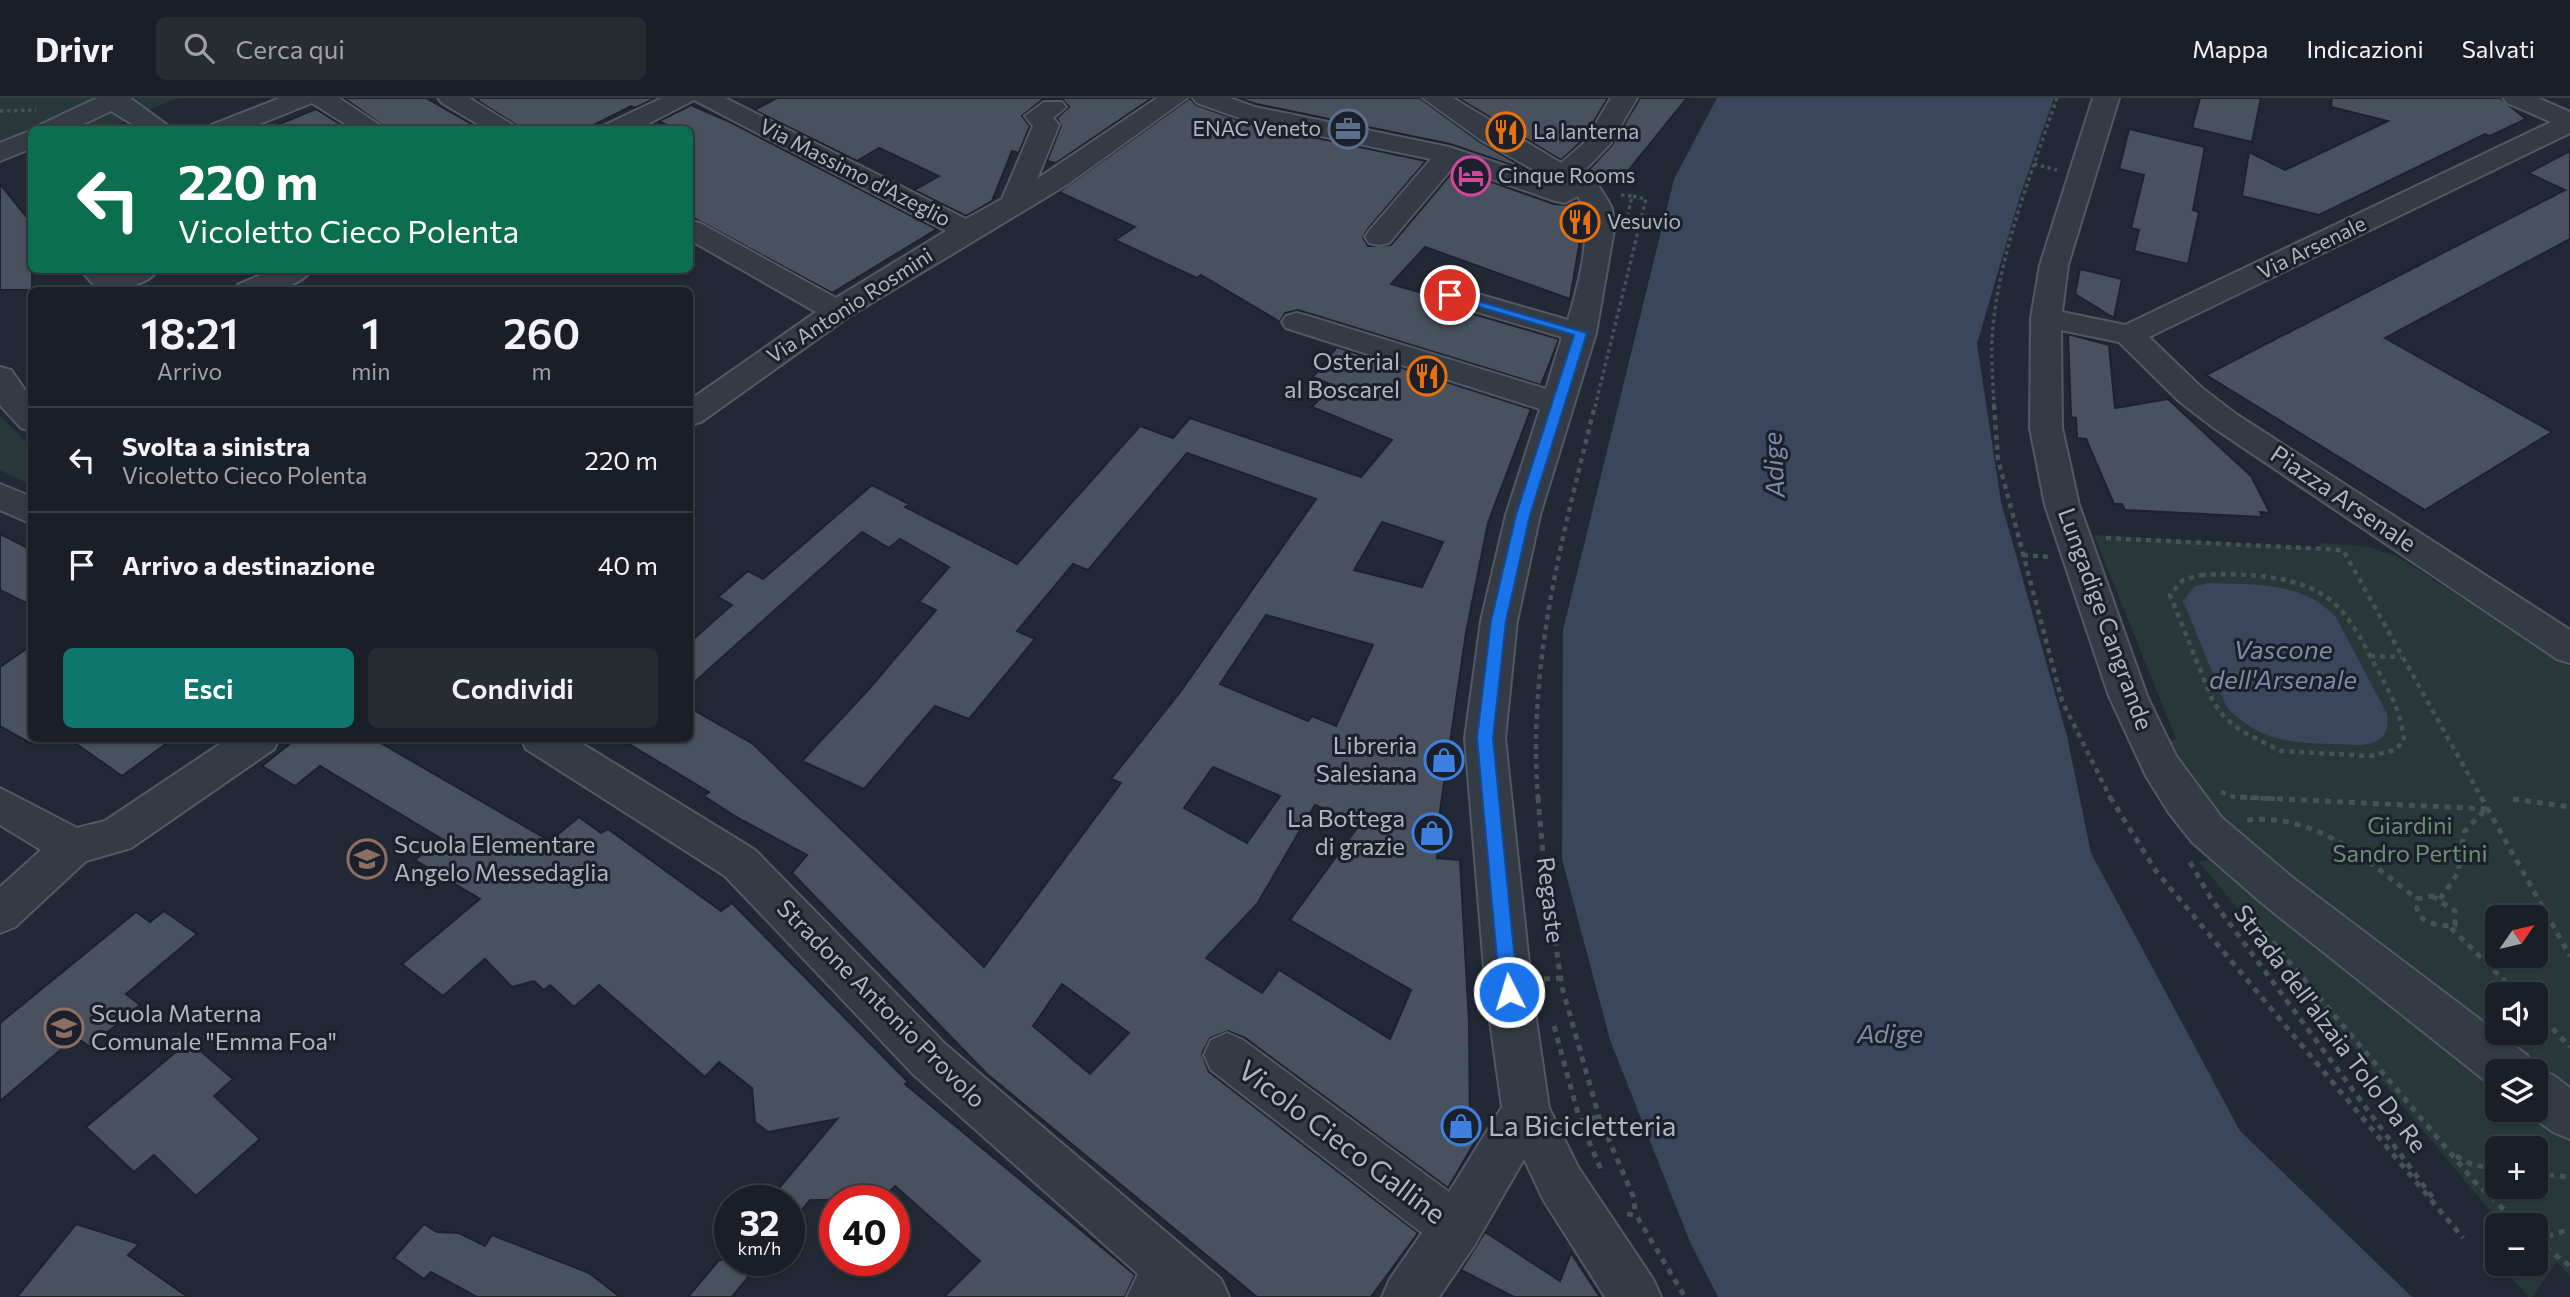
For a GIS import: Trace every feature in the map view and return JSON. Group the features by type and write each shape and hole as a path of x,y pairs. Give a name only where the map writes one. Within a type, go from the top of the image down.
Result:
{"street":[{"path":"230,126 303,98"},
{"path":"321,98 367,126"},
{"path":"451,98 501,126"},
{"path":"623,126 683,98"},
{"name":"Via Massimo d'Azeglio","path":"705,98 967,230"},
{"name":"Via Antonio Rosmini","path":"693,413 837,311 967,230 1058,178 1174,98"},
{"path":"1206,98 1248,113 1449,155 1532,184 1616,206"},
{"path":"1436,98 1490,134 1616,206"},
{"path":"1532,184 1564,174 1583,163 1604,136 1624,98"},
{"name":"Lungadige Cangrande","path":"2106,98 2054,265 2046,318 2046,428 2062,505 2128,696 2160,765 2183,801 2207,830 2278,891 2495,1059"},
{"path":"2516,98 2570,122"},
{"path":"57,126 114,99 155,126"},
{"path":"1014,202 1046,125 1038,116 1053,107"},
{"name":"Via Arsenale","path":"2129,335 2570,122"},
{"path":"0,153 28,140"},
{"path":"1380,237 1449,155"},
{"path":"1616,206 1601,223 1590,297 1581,333 1523,515 1499,621 1485,738 1509,992 1526,1111 1560,1184 1635,1297"},
{"path":"693,231 837,311"},
{"path":"98,273 108,284 136,273"},
{"path":"256,287 290,273"},
{"path":"1450,295 1581,333"},
{"path":"2046,318 2129,335"},
{"path":"1297,322 1559,404"},
{"name":"Piazza Arsenale","path":"2129,335 2191,396 2225,421 2570,649"},
{"path":"10,390 28,415"},
{"path":"0,496 28,510"},
{"path":"0,914 73,847 116,836 254,742"},
{"name":"Stradone Antonio Provolo","path":"546,742 740,863 929,1059 1175,1288"},
{"path":"0,805 73,847"},
{"name":"Vicolo Cieco Galline","path":"1227,1055 1456,1228"},
{"path":"2548,1100 2570,1116"},
{"path":"1408,1297 1456,1228 1526,1111"}],"path":[{"path":"1616,206 1632,196"},
{"path":"1616,206 1632,196"},
{"name":"Regaste","path":"1632,196 1646,199 1565,517 1552,584 1537,695 1535,759 1544,865 1560,978 1599,1117 1633,1195 1636,1215 1685,1297"},
{"path":"2098,537 2343,550 2570,956"},
{"path":"2023,555 2059,557"},
{"path":"2206,574 2288,580 2323,594 2340,607 2370,656 2402,715 2403,741 2384,755 2281,751 2243,732 2213,702 2170,595 2182,580 2206,574"},
{"path":"1545,583 1552,584"},
{"path":"1536,639 1544,640"},
{"path":"2370,656 2402,657"},
{"path":"1529,694 1537,695"},
{"path":"1527,758 1535,759"},
{"path":"2216,790 2234,797 2487,809"},
{"path":"2513,799 2570,807"},
{"path":"2440,899 2458,873 2464,832 2487,809"},
{"path":"2234,823 2266,815 2295,820 2336,840 2417,899"},
{"name":"Strada dell'alzaia Tolo Da Re","path":"2185,853 2210,897 2463,1238"},
{"path":"2417,899 2426,896 2440,899 2457,917 2457,922 2451,928"},
{"path":"2417,899 2416,908 2424,920 2437,927 2451,928 2506,982"},
{"path":"2245,910 2473,1181 2507,1213"},
{"name":"Regaste","path":"1541,966 1544,988"},
{"path":"1542,979 1560,978"},
{"path":"1551,1015 1580,1121 1605,1179"},
{"path":"2548,1024 2570,1047"},
{"path":"1580,1121 1599,1117"},
{"path":"2452,1154 2471,1164 2485,1167"},
{"path":"2548,1175 2570,1177"},
{"path":"1620,1214 1636,1215"},
{"path":"2548,1236 2570,1229"},
{"path":"2548,1249 2570,1266"}],"green space":[{"path":"0,98 96,98 36,126 28,126 28,130 0,143"},
{"path":"139,98 177,98 113,126 80,126"},
{"path":"0,416 28,444 28,484 0,470"},
{"name":"Giardini Sandro Pertini","path":"2094,535 2317,548 2322,543 2369,547 2398,557 2570,666 2570,1092 2548,1076 2548,1059 2523,1059 2505,1045 2548,1045 2548,982 2485,982 2485,1029 2241,838 2192,779 2168,740 2176,739","holes":["2183,601 2248,727 2226,706"]},
{"path":"2213,859 2485,1075 2485,1122 2545,1122 2570,1140 2570,1276 2557,1262 2548,1275 2548,1213 2491,1212 2199,862"},
{"path":"2510,1276 2547,1276 2532,1297"}],"water":[{"name":"Adige","path":"1717,98 2054,98 2020,196 1977,344 2001,502 2067,736 2091,853 2240,1131 2412,1297 1718,1297 1690,1242 1610,1040 1562,859 1563,630 1674,179"},
{"name":"Vascone dell'Arsenale","path":"2210,583 2278,587 2323,605 2336,617 2387,714 2387,727 2383,736 2379,740 2362,745 2305,743 2271,736 2241,720 2226,706 2183,601 2195,586"}],"building":[{"path":"344,98 426,98 475,126 383,126"},
{"path":"656,98 635,108 631,106 592,126 518,126 477,100"},
{"path":"777,98 1152,98 1056,163 1047,161 1061,126 1057,118 1069,107 1062,99 1042,100 1022,116 1030,126 1019,153 1012,151 992,201 966,216 914,190 939,176 879,148 857,161 754,110"},
{"path":"1190,98 1196,105 1247,123 1426,161 1367,230 1363,238 1368,246 1391,245 1455,169 1554,204 1566,205 1577,200 1579,246 1570,299 1425,247 1391,284 1433,296 1439,304 1559,339 1541,385 1298,310 1285,313 1280,322 1201,275 1197,278 1115,240 1135,227 1059,192"},
{"path":"1238,98 1420,98 1480,142 1532,172 1450,144"},
{"path":"1458,98 1608,98 1582,141 1561,160"},
{"path":"1640,98 1687,98 1628,171 1624,170 1617,183 1586,173 1612,145"},
{"path":"2200,98 2261,98 2252,142 2192,128"},
{"path":"2332,98 2500,98 2526,119 2490,136 2485,134 2319,215 2242,196 2249,152 2285,170 2388,121 2331,107"},
{"path":"691,105 730,122 937,229 832,293 693,218 693,126 668,126 659,121"},
{"path":"316,109 343,126 274,126"},
{"path":"2129,129 2205,147 2193,210 2199,212 2188,264 2134,251 2139,230 2131,228 2144,175 2119,169"},
{"path":"2570,151 2570,239 2385,338 2552,432 2425,510 2206,375 2565,190 2528,173"},
{"path":"0,184 28,219 28,273 32,273 32,287 28,287 28,290 0,290"},
{"path":"2080,269 2122,279 2114,318 2075,294"},
{"path":"2068,334 2109,345 2115,408 2168,399 2251,476 2270,513 2260,512 2262,517 2125,510 2122,504 2114,504 2086,439 2077,438 2076,418 2071,417"},
{"path":"1337,347 1531,409 1488,523 1466,633 1439,818 1442,819 1437,858 1460,860 1469,1021 1470,1136 1476,1140 1448,1188 1245,1038 1228,1031 1210,1038 1202,1054 1209,1072 1418,1233 1371,1297 1257,1297 987,1074 792,873 807,855 738,818 704,796 709,792 626,742 693,742 693,710 753,744 984,967 1121,783 1111,779 1181,691 1316,499 1187,453 1088,570 1073,564 1017,631 1035,639 969,719 935,706 864,789 802,761 869,689 936,610 919,602 949,567 900,539 889,548 862,532 693,683 693,639 732,605 718,597 748,571 763,579 872,485 909,504 905,507 1017,564 1140,426 1173,438 1190,418 1361,477 1392,440 1312,407 1332,385 1313,377","holes":["1382,522 1443,542 1422,587 1354,570","1266,615 1373,645 1336,726 1312,716 1308,721 1220,684","1213,767 1280,796 1247,843 1184,808","1315,805 1360,824 1290,920 1411,990 1390,1039 1279,970 1262,993 1206,958 1257,904","1062,984 1129,1033 1090,1074 1033,1026"]},
{"path":"0,534 28,548 28,604 0,590"},
{"path":"28,648 28,742 0,726 0,667"},
{"path":"74,742 169,742 122,776"},
{"path":"292,742 379,742 550,841 579,817 601,833 608,829 721,911 732,903 908,1082 905,1084 1135,1275 1125,1297 944,1297 980,1261 910,1199 910,1185 819,1185 819,1200 810,1200 805,1206 805,1185 782,1185 837,1119 768,1132 755,1122 752,1088 719,1062 705,1077 599,985 574,1007 550,985 544,990 534,981 512,987 485,959 443,996 402,964 480,899 415,860 440,838 320,766 295,786 262,766"},
{"path":"164,911 197,934 126,994 140,1005 90,1047 76,1037 0,1101 0,1023 136,912 150,922"},
{"path":"189,1041 233,1079 214,1096 260,1139 196,1196 154,1155 134,1172 86,1127"},
{"path":"76,1224 139,1244 128,1255 188,1297 17,1297"},
{"path":"424,1224 437,1232 459,1233 485,1246 492,1235 589,1273 620,1297 477,1297 431,1272 424,1279 394,1258"},
{"path":"1485,1232 1560,1281 1571,1253 1600,1297 1514,1297 1461,1270"},
{"path":"714,1266 714,1276 749,1276 732,1297 688,1297"}],"place":[{"name":"ENAC Veneto","path":"1348,129"},
{"name":"La lanterna","path":"1506,132"},
{"name":"Cinque Rooms","path":"1471,176"},
{"name":"Vesuvio","path":"1580,222"},
{"name":"Osterial al Boscarel","path":"1427,376"},
{"name":"Libreria Salesiana","path":"1444,760"},
{"name":"La Bottega di grazie","path":"1432,833"},
{"name":"Scuola Elementare Angelo Messedaglia","path":"367,859"},
{"name":"Scuola Materna Comunale \"Emma Foa\"","path":"64,1028"},
{"name":"La Bicicletteria","path":"1461,1126"}],"route":[{"path":"1450,295 1501,312 1581,333 1523,515 1499,621 1485,738 1509,992"}]}
